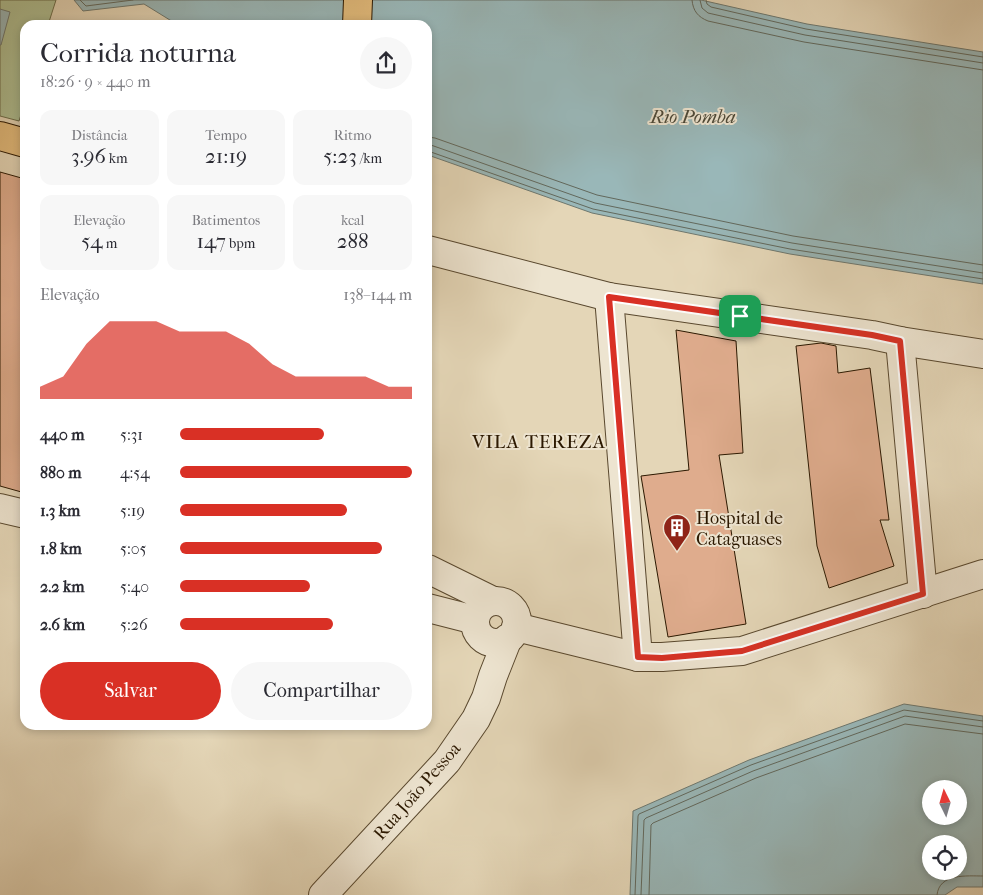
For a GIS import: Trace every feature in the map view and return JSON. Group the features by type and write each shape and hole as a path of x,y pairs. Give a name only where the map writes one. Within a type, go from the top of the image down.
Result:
{"main road":[{"path":"357,20 358,0"},
{"path":"0,136 20,142"}],"street":[{"path":"432,251 609,297 872,335 983,354"},
{"path":"609,297 638,657"},
{"path":"900,341 923,594"},
{"path":"0,508 20,513"},
{"path":"432,573 483,619 489,641 496,642 512,632 516,620 512,608 506,604 483,619 432,609"},
{"path":"512,632 638,657 662,658 742,651 983,574"},
{"path":"483,619 493,676"},
{"name":"Rua João Pessoa","path":"323,895 448,761 476,719 512,632"}],"green space":[{"path":"0,0 56,0 50,20 20,20 20,118 19,121 0,116"}],"water":[{"name":"Rio Pomba","path":"74,0 701,0 807,24 983,52 983,284 790,254 592,213 432,156 432,20 170,20 144,4 83,11"},
{"path":"0,9 10,12 1,45 0,45"},
{"path":"904,704 983,716 983,887 957,887 945,895 630,895 633,811 749,760"}],"building":[{"path":"0,172 20,178 20,492 0,486"},
{"path":"676,330 736,341 743,453 719,455 746,624 668,637 641,476 689,470"},
{"path":"821,343 836,346 838,373 870,368 889,520 880,520 894,566 829,588 817,546 796,346"}],"place":[{"name":"Hospital de Cataguases","path":"677,552"}],"district":[{"name":"VILA TEREZA","path":"539,441"}],"route":[{"path":"609,297 740,316 872,335 900,341 923,594 742,651 662,658 638,657 609,297"}]}
